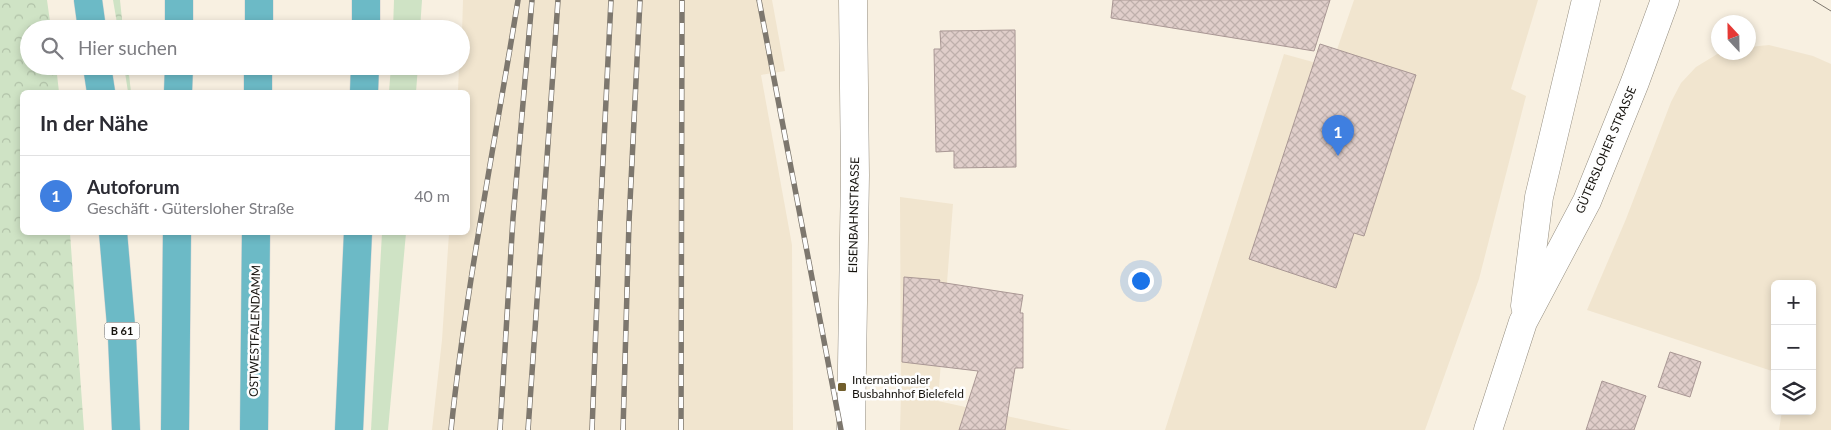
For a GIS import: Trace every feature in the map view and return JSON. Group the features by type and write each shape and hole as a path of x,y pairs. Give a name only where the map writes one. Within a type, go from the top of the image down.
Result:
{"highway":[{"path":"88,0 91,20"},
{"path":"179,0 179,20"},
{"path":"259,0 259,20"},
{"path":"366,0 366,20"},
{"path":"99,75 101,90"},
{"path":"178,90 179,75"},
{"path":"258,75 258,90"},
{"path":"364,90 365,75"},
{"name":"B 61","path":"113,235 122,338 126,430"},
{"path":"175,430 177,235"},
{"name":"OSTWESTFALENDAMM","path":"254,430 256,235"},
{"path":"349,430 358,235"}],"street":[{"name":"EISENBAHNSTRASSE","path":"851,430 855,175 853,0"},
{"name":"GÜTERSLOHER STRASSE","path":"1523,322 1539,197 1586,0"},
{"name":"GÜTERSLOHER STRASSE","path":"1488,430 1523,322 1587,202 1635,82 1665,0"}],"shaded area":[{"path":"463,0 772,0 785,71 761,75 792,245 793,430 432,430 442,340 449,235 470,235 470,90 458,90 459,75 470,75 470,20 462,20"},
{"path":"1354,0 1538,0 1511,89 1526,96 1479,279 1425,430 1165,430 1284,54 1331,67"},
{"path":"1769,45 1813,56 1831,64 1831,430 1779,430 1781,415 1816,415 1816,280 1771,280 1771,371 1587,310 1626,219 1671,102 1681,83 1696,67 1711,58 1711,60 1756,60 1756,46"},
{"path":"900,197 953,204 938,401 1071,430 900,430"}],"green space":[{"path":"0,0 47,0 50,20 20,20 20,75 57,75 59,90 20,90 20,235 70,235 84,430 0,430"},
{"path":"113,0 120,0 122,20 116,20"},
{"path":"394,0 422,0 421,20 393,20"},
{"path":"125,75 129,75 131,90 128,90"},
{"path":"390,75 417,75 416,90 389,90"},
{"path":"382,235 406,235 388,430 371,430"}],"building":[{"path":"1113,0 1330,0 1314,51 1111,18"},
{"path":"1015,30 1016,167 954,168 954,151 936,152 934,49 941,49 940,31"},
{"path":"1320,44 1416,75 1364,236 1354,233 1336,288 1249,259"},
{"path":"904,277 940,280 939,282 1023,295 1020,313 1023,313 1023,368 1015,368 1005,430 959,430 978,371 902,362"},
{"path":"1670,352 1701,362 1690,397 1658,387"},
{"path":"1602,381 1646,396 1634,430 1586,430"}],"tram line":[{"path":"1813,0 1831,11"}],"railway":[{"path":"451,430 473,268 518,0"},
{"path":"500,430 513,218 532,0"},
{"path":"528,430 558,0"},
{"path":"592,430 611,0"},
{"path":"623,430 629,222 640,0"},
{"path":"681,430 682,0"},
{"path":"759,0 841,430"}],"place":[{"name":"Autoforum","path":"1338,156"},
{"name":"Internationaler Busbahnhof Bielefeld","path":"842,387"}]}
